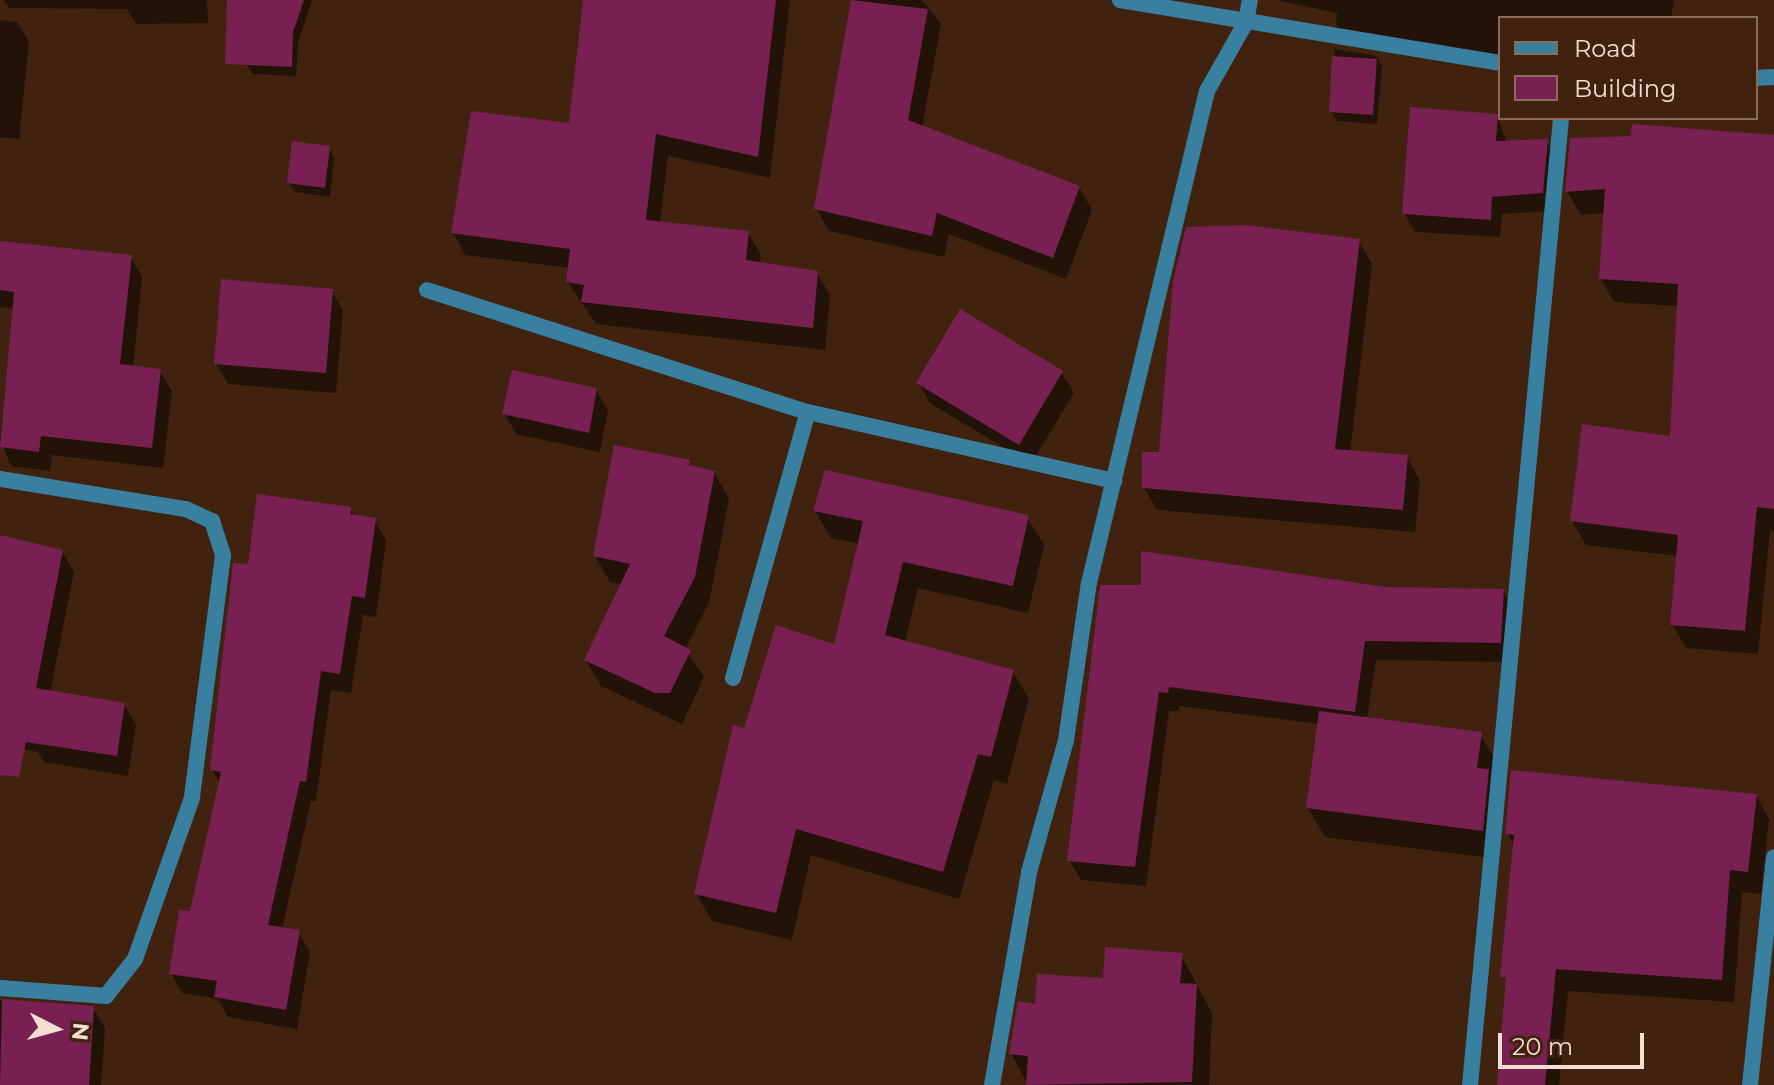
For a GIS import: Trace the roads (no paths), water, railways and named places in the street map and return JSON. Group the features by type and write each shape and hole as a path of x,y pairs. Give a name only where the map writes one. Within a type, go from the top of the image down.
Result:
{"street":[{"path":"1120,0 1498,63"},
{"path":"992,1085 1029,872 1066,740 1089,583 1207,91 1246,22 1250,0"},
{"path":"1470,1085 1561,120"},
{"path":"427,290 808,412 1114,481"},
{"path":"733,678 808,412"},
{"path":"0,479 186,509 212,521 223,555 192,798 135,959 106,996 0,988"},
{"path":"1750,1085 1774,857"}]}
